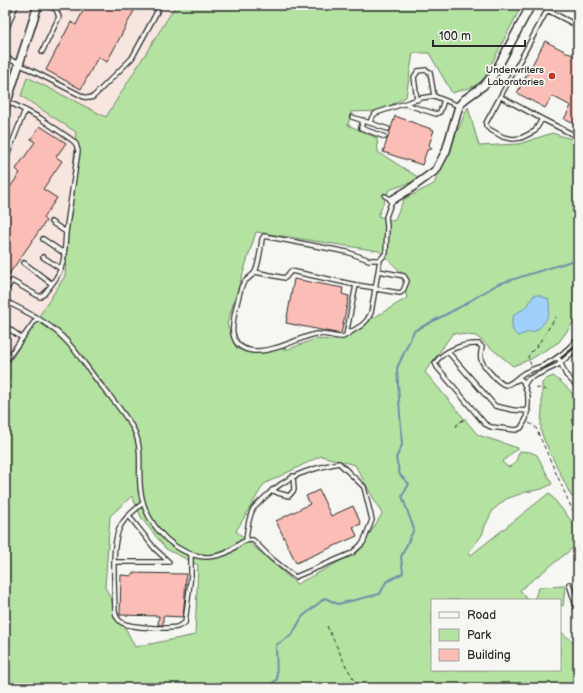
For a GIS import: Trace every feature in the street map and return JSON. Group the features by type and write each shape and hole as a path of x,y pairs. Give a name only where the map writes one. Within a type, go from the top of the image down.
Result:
{"street":[{"path":"5,108 38,5"},
{"path":"392,200 436,170 446,151 459,106 464,99 483,86 493,76 531,5"}],"lane":[{"path":"5,33 16,5"},
{"path":"44,5 56,9"},
{"path":"42,52 59,17 56,9 58,5"},
{"path":"5,56 84,97 89,98 93,96 132,58 160,5"},
{"path":"542,118 536,130 511,140 488,128 486,124 550,5"},
{"path":"547,10 578,26"},
{"path":"417,100 414,77 418,71 426,70 430,72 434,96"},
{"path":"370,122 376,113 434,96 459,106"},
{"path":"501,97 578,137"},
{"path":"405,104 436,114 440,112 444,100"},
{"path":"5,291 12,281 40,297 52,284 64,264 66,232 78,151 76,144 72,140 40,118 7,101"},
{"path":"5,161 25,110"},
{"path":"352,117 388,129"},
{"path":"363,120 361,128 385,137"},
{"path":"380,260 368,260 347,252 266,236 262,239 255,272 242,285 233,323 234,337 240,347 247,351 262,351 273,349 314,334 341,337 362,325 369,318 372,309 380,260 386,253 386,216 392,200 385,196"},
{"path":"52,222 66,232"},
{"path":"43,239 64,254"},
{"path":"42,257 61,269"},
{"path":"24,263 52,284"},
{"path":"255,272 285,278 291,272 400,293 403,291 407,281 404,276 379,272"},
{"path":"346,335 356,285"},
{"path":"5,301 53,328 65,339 122,412 133,430 139,444 140,493 143,503 153,523 161,534 182,551 206,557 218,556 246,540 253,540 270,558 295,577 322,567 352,553 363,543 372,520 364,487 339,463 314,468 293,476 272,490 254,509 248,520 246,540"},
{"path":"5,362 37,318"},
{"path":"5,326 22,338"},
{"path":"515,381 524,373 544,365 558,357 578,338"},
{"path":"480,344 482,347 481,360 498,382 504,385 515,381 521,380 525,384 528,396 528,411 521,428 517,430 491,427 485,424 435,365 436,361 448,352 465,345 480,344"},
{"path":"525,384 528,379 561,363 578,348"},
{"path":"448,352 495,406 513,410 528,411"},
{"path":"558,357 566,375 578,387"},
{"path":"272,490 288,496 294,490 293,476"},
{"path":"143,503 121,525 115,541 114,612 117,618 121,622 130,626 164,628 178,626 186,621 191,575 191,554"},
{"path":"115,562 169,562 155,549 129,516"},
{"path":"569,584 576,602 578,614"}],"path":[{"path":"531,368 528,357 556,317"},
{"path":"536,388 545,389 547,391"},
{"path":"456,427 458,423 467,418"},
{"path":"524,422 533,425 536,430 572,509 578,516"},
{"path":"327,626 346,666 359,688"}],"shaded area":[{"path":"5,5 176,5 106,117 27,78 21,96 76,132 65,276 5,369"}],"green space":[{"path":"176,5 281,5 291,8 292,5 522,5 481,84 452,93 429,53 413,53 406,97 380,111 351,112 348,125 377,138 378,152 421,179 389,190 378,216 394,221 404,199 434,184 468,107 479,146 519,144 552,133 578,141 578,316 559,342 531,359 513,366 476,336 453,333 425,372 478,435 518,448 502,462 508,467 513,465 520,451 530,452 537,455 552,484 542,489 526,492 506,499 493,510 482,535 469,552 471,555 549,493 578,529 578,544 520,590 527,599 431,599 431,671 561,671 561,632 578,646 578,688 5,688 5,369 65,276 76,132 21,96 27,77 106,117","holes":["256,232 379,251 400,271 407,298 336,340 315,339 289,349 237,349 227,324","321,456 355,465 382,514 359,551 297,584 236,531 264,484","132,496 142,519 166,549 198,565 195,635 135,647 105,587 110,516"]},
{"path":"553,376 567,388 578,402 578,503 571,496 541,431 542,383 546,379"},
{"path":"565,586 563,606 561,605 561,599 534,599 538,589 541,587"}],"water":[{"path":"534,295 539,295 548,299 548,314 544,323 537,330 518,336 514,333 512,328 513,317 516,313 524,309 529,304"}],"building":[{"path":"86,5 137,5 107,62 98,57 81,89 46,70 71,22 76,25"},
{"name":"Underwriters Laboratories","path":"545,41 578,58 578,126 564,119 571,106 552,96 545,108 517,93"},
{"path":"395,116 434,130 429,145 432,149 427,150 422,165 383,152"},
{"path":"40,126 66,143 56,157 62,161 43,189 57,198 43,218 46,221 5,280 5,202 10,196 6,193 20,173 16,169 35,142 31,139"},
{"path":"294,279 343,288 342,294 349,296 341,334 286,323"},
{"path":"319,490 331,516 353,506 361,524 353,527 357,536 296,563 276,521 310,504 306,496"},
{"path":"132,573 186,574 183,617 163,616 163,625 158,625 159,616 120,615 121,575 132,576"}],"waterway":[{"path":"268,688 277,679 276,645 292,635 302,617 325,598 338,604 380,594 386,582 403,573 401,557 414,529 402,496 409,484 400,475 396,458 402,445 397,368 414,331 460,307 498,284 578,259"}],"place":[{"name":"Underwriters Laboratories","path":"552,76"}]}
